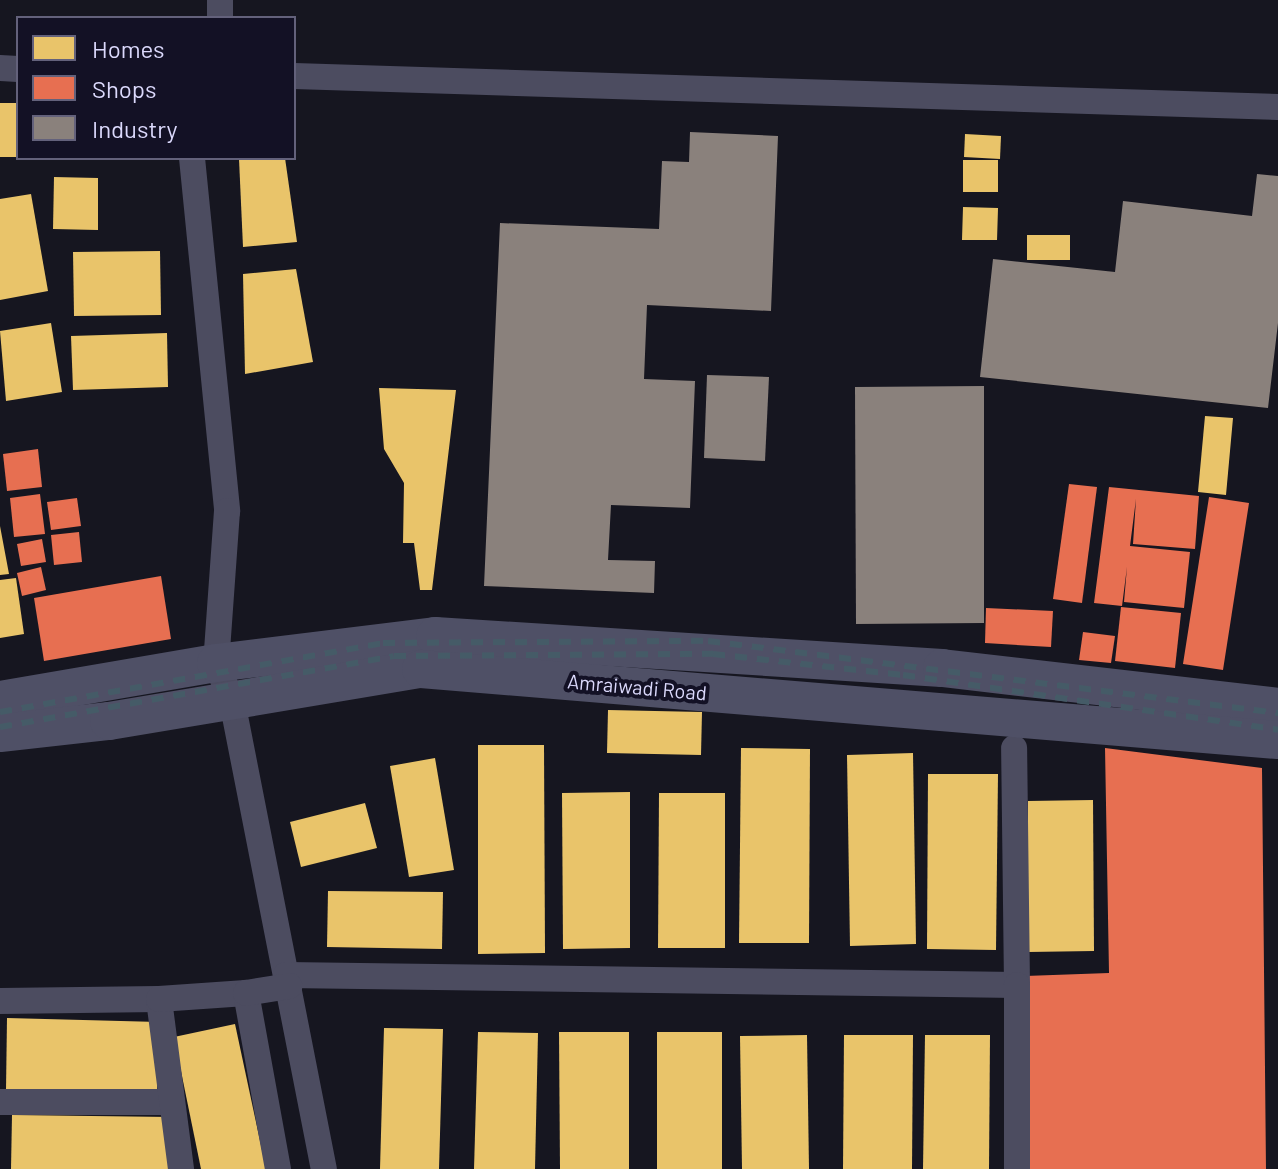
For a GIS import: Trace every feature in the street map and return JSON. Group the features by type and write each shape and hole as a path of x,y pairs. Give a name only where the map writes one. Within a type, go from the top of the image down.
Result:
{"main road":[{"path":"0,700 216,663 435,636 942,668 1278,707"},
{"name":"Amraiwadi Road","path":"0,733 232,701 421,669 1278,740"}],"street":[{"path":"296,76 1278,107"},
{"path":"192,160 227,511 216,663 232,701 324,1169"},
{"path":"1014,748 1017,1169"},
{"path":"0,1001 159,999 246,993 287,981 1017,985"},
{"path":"246,993 278,1169"},
{"path":"159,999 181,1169"},
{"path":"0,1102 172,1102"}],"building: Homes":[{"path":"0,103 16,103 16,157 0,157"},
{"path":"965,134 1001,136 1000,159 964,157"},
{"path":"239,160 285,160 297,242 243,247"},
{"path":"963,160 998,160 998,192 963,192"},
{"path":"54,177 98,178 98,230 53,229"},
{"path":"31,194 48,291 0,300 0,199"},
{"path":"963,207 998,208 997,240 962,240"},
{"path":"1027,235 1070,235 1070,260 1027,260"},
{"path":"160,251 161,315 74,316 73,252"},
{"path":"296,269 313,362 245,374 243,274"},
{"path":"51,323 62,392 6,401 0,331"},
{"path":"167,333 168,387 73,390 71,336"},
{"path":"379,388 456,390 432,590 420,590 414,543 403,543 404,483 384,449"},
{"path":"1205,416 1233,418 1226,495 1198,492"},
{"path":"0,526 9,574 0,575"},
{"path":"16,578 24,634 0,638 0,580"},
{"path":"608,710 702,712 701,755 607,753"},
{"path":"478,745 544,745 545,953 478,954"},
{"path":"741,748 810,749 809,943 739,943"},
{"path":"913,753 916,944 850,946 847,755"},
{"path":"435,758 454,870 409,877 390,766"},
{"path":"928,774 998,774 996,950 927,949"},
{"path":"630,792 630,948 563,949 562,793"},
{"path":"659,793 725,793 725,948 658,948"},
{"path":"1093,800 1094,951 1028,952 1028,801"},
{"path":"365,803 377,848 301,867 290,822"},
{"path":"328,891 443,892 442,949 327,947"},
{"path":"7,1018 159,1022 157,1094 6,1090"},
{"path":"235,1024 266,1169 201,1169 174,1037"},
{"path":"384,1028 443,1029 439,1169 380,1169"},
{"path":"478,1032 538,1033 535,1169 474,1169"},
{"path":"559,1032 629,1032 629,1169 560,1169"},
{"path":"657,1032 722,1032 722,1169 657,1169"},
{"path":"807,1035 809,1169 742,1169 740,1036"},
{"path":"844,1035 913,1035 912,1169 843,1169"},
{"path":"925,1035 990,1035 989,1169 923,1169"},
{"path":"12,1115 171,1117 170,1169 11,1169"}],"building: Shops":[{"path":"38,449 42,487 7,491 3,454"},
{"path":"1069,484 1097,487 1082,603 1053,599"},
{"path":"1109,487 1199,496 1195,549 1133,544 1136,499 1130,546 1190,552 1184,608 1124,602 1127,567 1122,606 1094,603"},
{"path":"40,494 45,534 14,537 10,498"},
{"path":"1209,497 1249,503 1223,670 1183,664"},
{"path":"77,498 81,526 51,530 47,502"},
{"path":"79,532 82,562 54,565 51,535"},
{"path":"42,539 46,562 21,566 17,544"},
{"path":"41,567 46,590 22,596 17,573"},
{"path":"161,576 171,639 44,661 34,598"},
{"path":"1121,607 1181,613 1175,668 1115,661"},
{"path":"986,608 1053,611 1051,647 985,643"},
{"path":"1083,632 1115,636 1111,663 1079,660"},
{"path":"1105,748 1262,768 1266,1169 1022,1169 1025,976 1109,973"}],"building: Industry":[{"path":"690,132 778,136 771,311 647,305 644,379 695,381 690,508 611,505 608,560 655,561 654,593 484,586 500,223 659,229 662,161 689,162"},
{"path":"1257,174 1278,176 1278,323 1268,408 980,377 993,259 1115,272 1123,201 1252,216"},
{"path":"707,375 769,377 765,461 704,458"},
{"path":"984,386 984,623 856,624 855,387"}],"railway":[{"path":"0,712 383,643 708,641 1278,713"},
{"path":"0,727 394,656 713,654 903,675 1278,730"}]}
